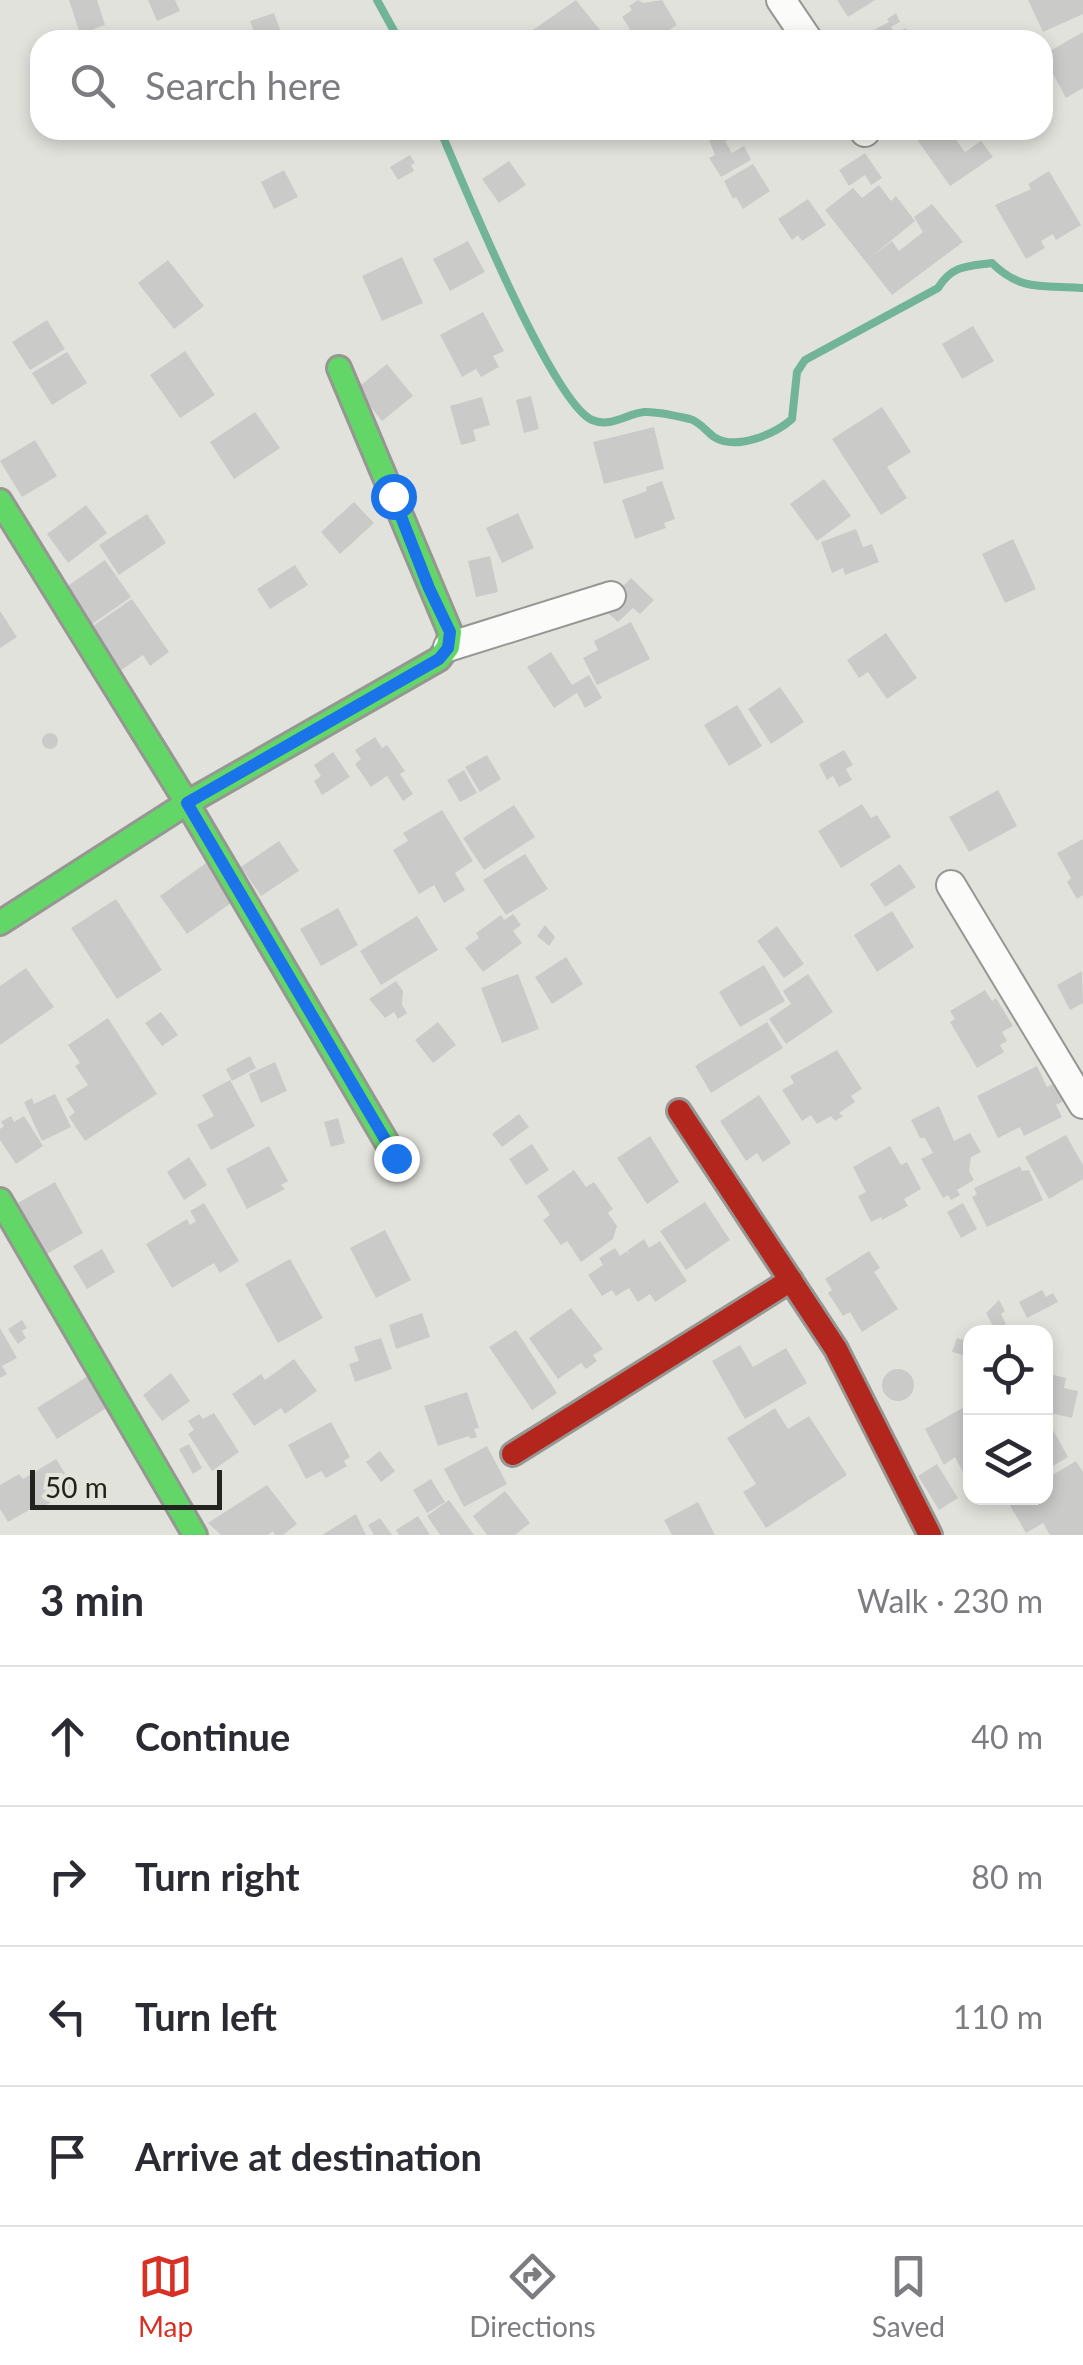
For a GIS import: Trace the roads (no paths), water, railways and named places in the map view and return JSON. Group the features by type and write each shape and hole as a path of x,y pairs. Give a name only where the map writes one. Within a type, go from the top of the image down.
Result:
{"street":[{"path":"781,0 801,30"},
{"path":"0,923 187,803 439,659 448,648 450,632 339,368"},
{"path":"0,501 187,803 396,1158"},
{"path":"448,648 611,596"},
{"path":"951,884 1083,1104"},
{"path":"680,1111 836,1349 930,1535"},
{"path":"0,1200 194,1535"},
{"path":"513,1454 791,1280"}],"waterway":[{"path":"377,0 394,30"},
{"path":"444,140 487,239 554,374 575,404 599,422 655,412 694,420 723,441 755,439 792,419 797,372 805,360 938,288 955,271 992,263 1023,283 1083,288"}]}
